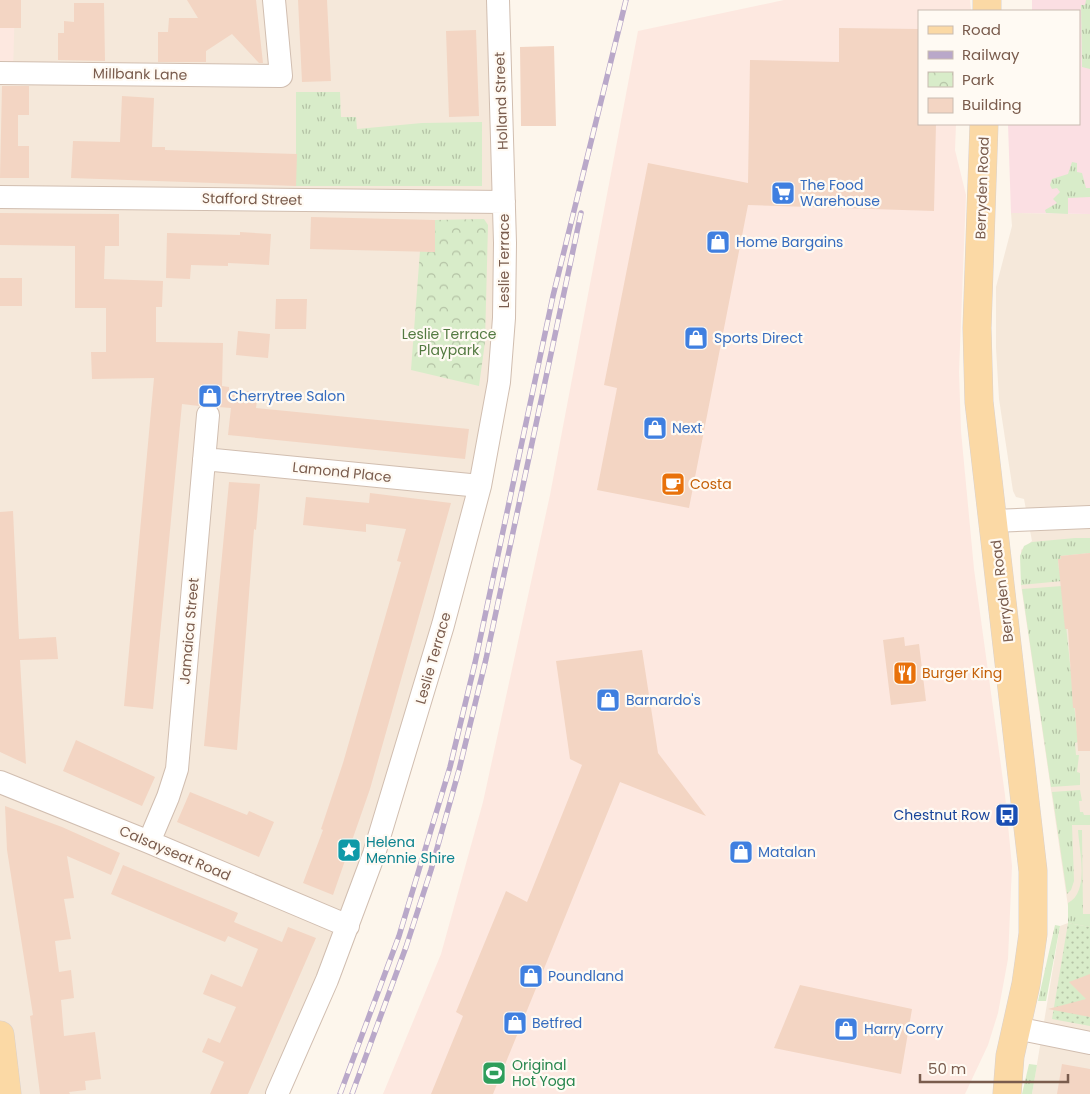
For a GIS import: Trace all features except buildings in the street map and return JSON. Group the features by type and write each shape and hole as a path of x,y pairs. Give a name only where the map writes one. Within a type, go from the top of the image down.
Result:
{"main road":[{"name":"Berryden Road","path":"984,125 977,360 979,402 1033,871 1033,934 1010,1056 1007,1094"},
{"path":"0,1035 7,1094"},
{"name":"Berryden Road","path":"988,1094 1010,1056"}],"street":[{"name":"Millbank Lane","path":"0,73 281,76 274,0"},
{"name":"Holland Street","path":"498,0 504,202"},
{"name":"Stafford Street","path":"0,196 504,202"},
{"name":"Leslie Terrace","path":"277,1094 348,926 391,801 443,625 480,486 499,382 502,351 505,282 504,202"},
{"name":"Jamaica Street","path":"149,842 168,797 177,769 208,415"},
{"name":"Lamond Place","path":"204,459 480,486"},
{"path":"993,521 1090,517"},
{"name":"Calsayseat Road","path":"0,782 149,842 348,926"},
{"path":"1016,1028 1090,1043"}],"shaded area":[{"path":"0,0 15,0 13,73 0,73"},
{"path":"15,0 498,0 502,351 413,724 277,1094 7,1094 0,1035 0,73"},
{"path":"784,0 970,0 971,10 918,10 918,125 956,125 955,150 966,195 959,372 961,431 974,569 1005,795 1012,866 1008,959 998,1013 988,1045 965,1094 383,1094 441,954 483,802 550,495 638,31"},
{"path":"1032,0 1090,0 1090,214 1011,213 1008,125 1080,125 1080,10 1032,10"},
{"path":"1011,213 1090,214 1090,1094 1032,1094 1060,926 1068,923 1069,913 1021,585 1021,550 1032,541 1024,499 1016,497 1013,491 999,399 996,348 996,287 1012,226"}],"green space":[{"path":"1086,0 1090,0 1090,69 1082,67 1081,5 1085,5"},
{"path":"296,92 340,92 341,117 356,117 357,129 422,123 482,122 482,186 296,186"},
{"path":"1072,162 1077,163 1077,172 1082,173 1086,188 1090,188 1090,197 1068,198 1068,214 1046,213 1045,210 1057,203 1053,199 1060,192 1057,188 1052,189 1050,185 1052,179 1068,174"},
{"name":"Leslie Terrace Playpark","path":"484,219 488,225 485,342 479,386 411,370 420,251 435,252 435,220"},
{"path":"1090,538 1090,553 1061,556 1061,559 1058,559 1059,570 1062,570 1062,581 1021,585 1020,556 1024,546 1032,542"},
{"path":"1062,586 1078,742 1075,743 1076,755 1079,755 1077,772 1080,773 1080,785 1051,787 1022,589"},
{"path":"1080,790 1082,801 1079,801 1080,812 1083,812 1084,815 1090,815 1090,825 1072,825 1074,881 1071,890 1067,894 1052,792"},
{"path":"1078,830 1082,830 1083,914 1090,914 1090,927 1068,923 1068,903 1075,898 1081,880 1082,870"},
{"path":"1068,923 1090,927 1090,1026 1052,1019"},
{"path":"1055,925 1060,926 1046,1001 1038,1001"},
{"path":"1029,1064 1037,1065 1032,1094 1022,1094"}],"railway":[{"path":"340,1094 399,936 450,767 475,663 553,296 626,0"},
{"path":"352,1094 406,947 431,870 459,770 486,659 581,213"}],"place":[{"name":"The Food Warehouse","path":"783,193"},
{"name":"Home Bargains","path":"718,242"},
{"name":"Sports Direct","path":"696,338"},
{"name":"Cherrytree Salon","path":"210,396"},
{"name":"Next","path":"655,428"},
{"name":"Costa","path":"673,484"},
{"name":"Burger King","path":"905,673"},
{"name":"Barnardo's","path":"608,700"},
{"name":"Chestnut Row","path":"1007,815"},
{"name":"Helena Mennie Shire","path":"349,850"},
{"name":"Matalan","path":"741,852"},
{"name":"Poundland","path":"531,976"},
{"name":"Betfred","path":"515,1023"},
{"name":"Harry Corry","path":"846,1029"},
{"name":"Original Hot Yoga","path":"494,1073"}]}
